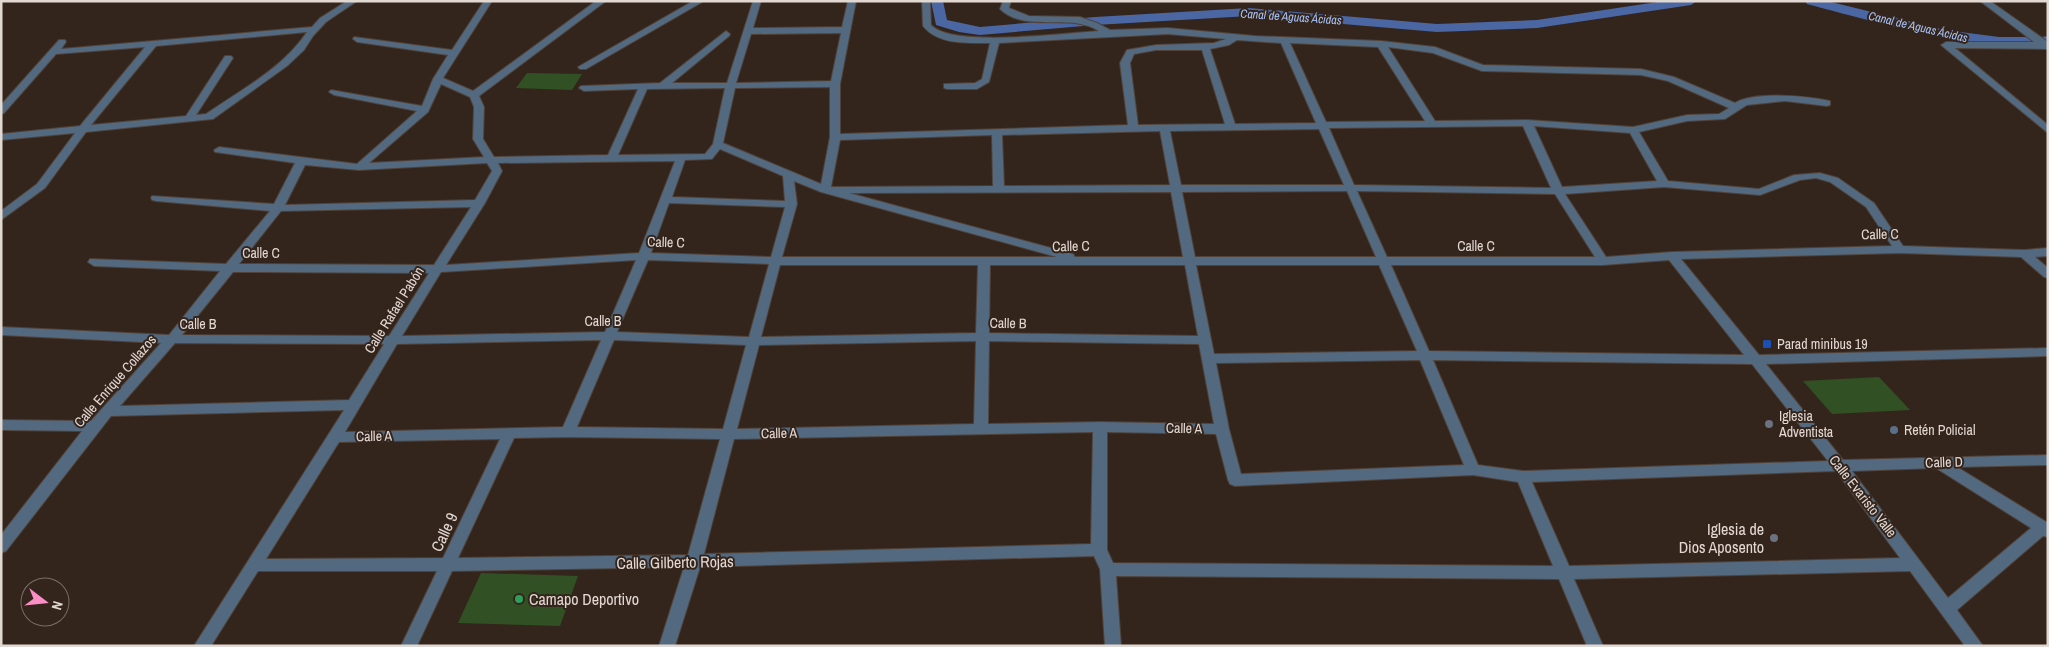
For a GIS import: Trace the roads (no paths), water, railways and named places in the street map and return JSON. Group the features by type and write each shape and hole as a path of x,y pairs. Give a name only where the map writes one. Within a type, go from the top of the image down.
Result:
{"street":[{"path":"1,137 209,117 277,69 301,48 323,20 353,1"},
{"path":"359,167 425,110 438,79 453,52 473,28 488,1"},
{"path":"438,79 474,95 602,1"},
{"path":"583,67 700,1"},
{"path":"219,150 359,167 488,160 708,157 718,144 730,87 757,1"},
{"path":"824,190 835,137 835,84 852,1"},
{"path":"926,1 927,26 934,34 965,40 1168,31 1236,38 1381,44 1435,50 1482,68 1642,72 1671,79 1735,107"},
{"path":"1007,1 1004,9 1019,17 1044,20 1081,19 1098,25 1108,33"},
{"path":"1984,1 2046,46"},
{"path":"53,52 315,29"},
{"path":"748,31 845,30"},
{"path":"663,86 726,34"},
{"path":"1132,128 1125,63 1130,52 1143,47 1223,45 1236,38"},
{"path":"357,39 453,52"},
{"path":"947,86 977,86 986,80 994,39"},
{"path":"1284,39 1324,126 1349,188 1473,470"},
{"path":"1,110 62,42"},
{"path":"1,217 41,186 83,129 153,43"},
{"path":"1381,44 1432,124"},
{"path":"2046,46 1968,47 1946,45 2048,130"},
{"path":"1206,46 1231,126"},
{"path":"189,119 228,58"},
{"path":"584,88 835,84"},
{"path":"611,159 644,86"},
{"path":"334,92 425,110"},
{"name":"Calle Rafael Pabón","path":"202,646 252,565 336,437 353,405 393,340 480,204 496,171 488,160 478,139 479,107 474,95"},
{"path":"835,137 1164,127 1526,123 1633,130 1687,118 1721,117 1744,102 1785,98 1827,103"},
{"path":"1526,123 1558,191 1602,261"},
{"path":"1164,127 1222,429"},
{"path":"1633,130 1664,184"},
{"path":"997,132 1000,190"},
{"path":"718,144 824,190 1082,261"},
{"path":"568,432 644,256 681,158"},
{"name":"Calle Enrique Collazos","path":"1,547 94,426 172,339 227,268 278,208 301,161"},
{"path":"667,646 694,562 791,204 788,175"},
{"path":"824,190 1349,188 1558,191 1664,184 1760,192 1798,177 1816,176 1834,180 1870,205 1900,248"},
{"path":"156,198 278,208 480,204"},
{"path":"666,200 791,204"},
{"name":"Calle C","path":"94,262 227,268 437,269 644,256 776,261 1602,261 1672,256 1900,248 2024,254 2048,252"},
{"path":"2024,254 2048,274"},
{"name":"Calle Evaristo Valle","path":"1672,256 1841,467 1975,646"},
{"path":"981,428 984,262"},
{"name":"Calle B","path":"1,331 172,339 393,340 610,336 753,341 983,338 1205,340"},
{"path":"1209,359 1424,355 1755,360 2048,352"},
{"path":"107,412 353,405"},
{"path":"1,425 94,426"},
{"path":"1100,427 1099,550 1108,569 1113,646"},
{"name":"Calle A","path":"336,437 568,432 728,434 981,428 1222,429"},
{"name":"Calle D","path":"1222,429 1235,480 1473,470 1523,477 1938,462 2048,460"},
{"name":"Calle 9","path":"409,646 510,433"},
{"path":"1938,462 2045,529 1948,608"},
{"path":"1523,477 1595,646"},
{"name":"Calle Gilberto Rojas","path":"252,565 447,566 694,562 1099,550"},
{"path":"1108,569 1564,573 1915,564"}],"waterway":[{"name":"Canal de Aguas Ácidas","path":"937,1 941,22 959,28 980,31 1095,21 1249,12 1437,28 1537,24 1691,1"},
{"name":"Canal de Aguas Ácidas","path":"1811,1 1945,34 1999,41 2027,41"}],"place":[{"name":"Parad minibus 19","path":"1767,344"},
{"name":"Iglesia Adventista","path":"1769,424"},
{"name":"Retén Policial","path":"1894,430"},
{"name":"Iglesia de Dios Aposento","path":"1774,538"},
{"name":"Camapo Deportivo","path":"519,599"}]}
